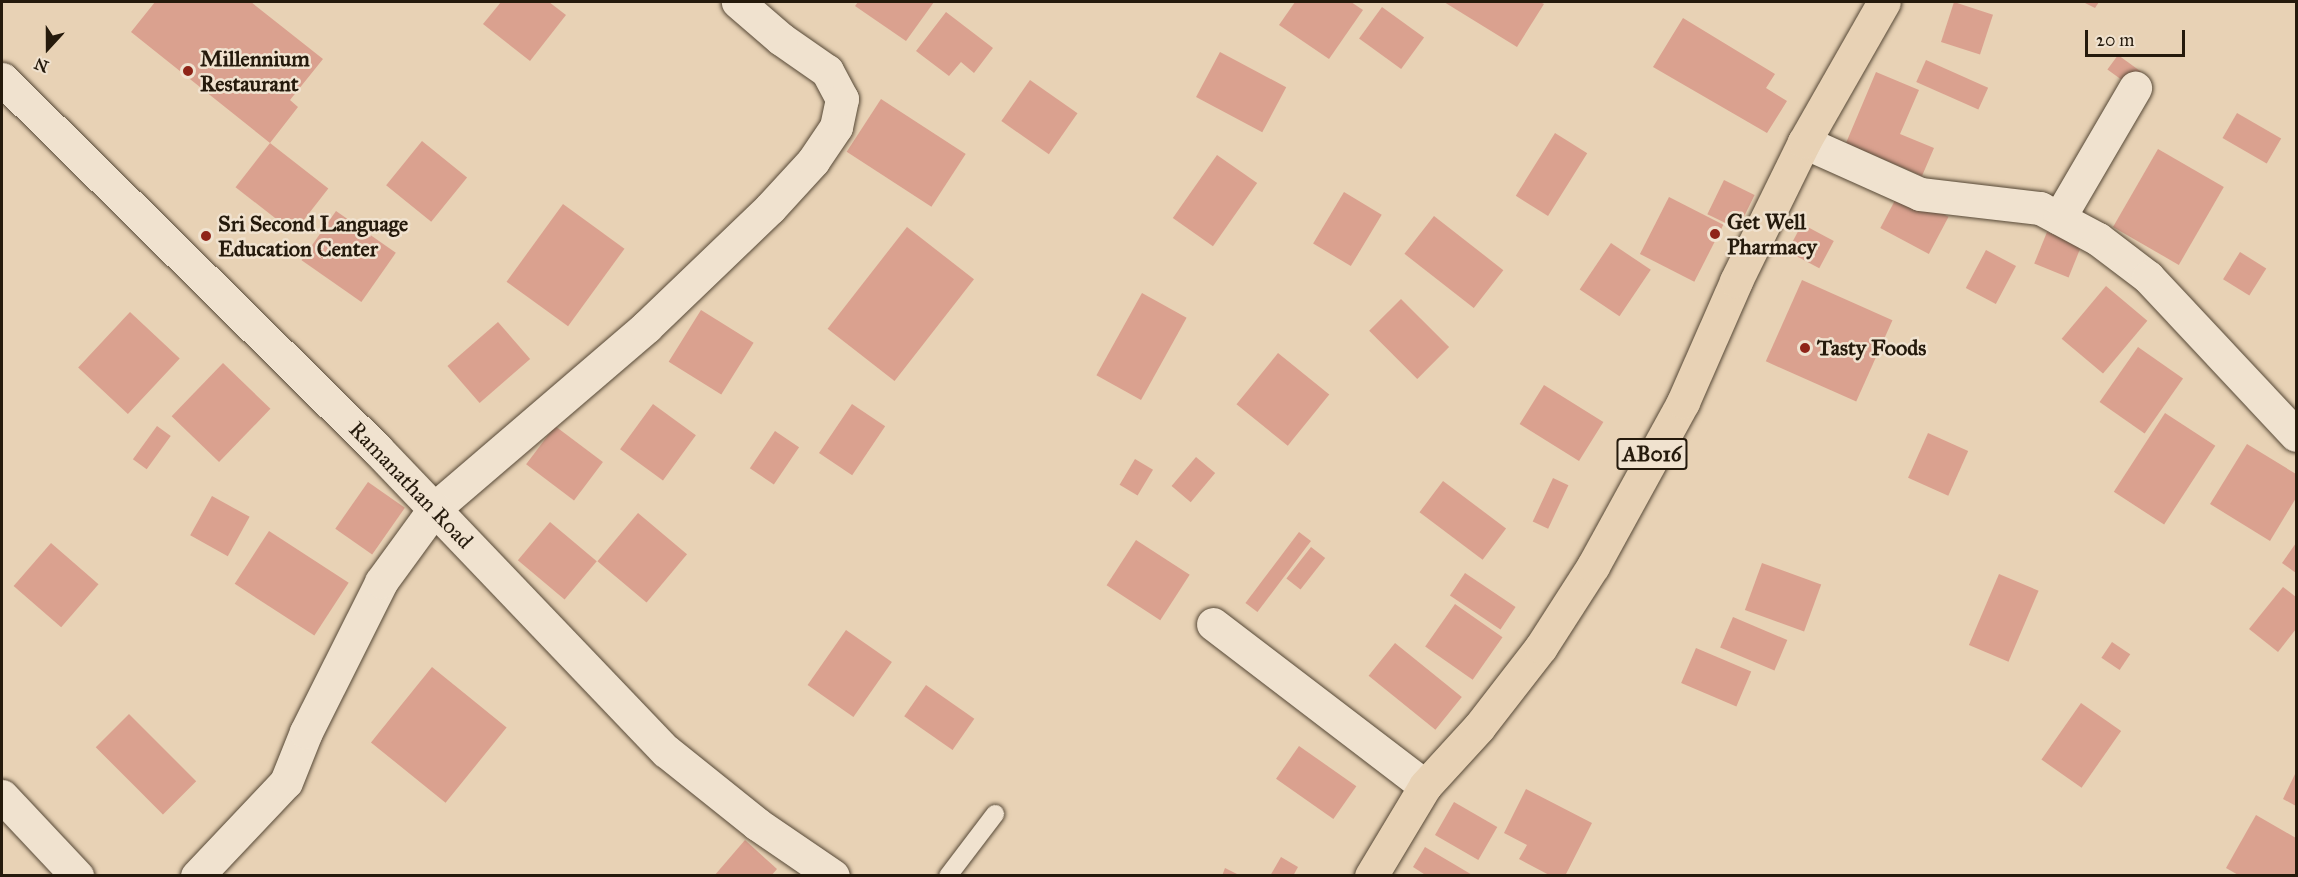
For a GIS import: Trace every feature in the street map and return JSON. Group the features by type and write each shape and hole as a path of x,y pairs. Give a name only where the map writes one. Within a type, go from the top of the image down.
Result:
{"main road":[{"name":"AB016","path":"1371,876 1425,786 1479,727 1541,647 1593,566 1683,402 1736,281 1804,142 1884,2"}],"street":[{"path":"197,876 286,782 306,732 381,582 435,508 646,327 770,208 813,161 836,127 842,99 827,71 781,39 738,2"},
{"name":"Ramanathan Road","path":"2,79 435,508 666,751 757,824 832,876"},
{"path":"2058,218 2136,88"},
{"path":"1804,142 1920,194 2040,208 2098,239 2148,277 2296,435"},
{"path":"1213,624 1425,786"},
{"path":"2,796 77,876"}],"lane":[{"path":"948,876 995,814"}],"building":[{"path":"155,2 251,2 323,59 290,100 298,107 270,143 131,32"},
{"path":"501,2 549,2 566,15 530,61 483,24"},
{"path":"858,2 934,2 906,41 855,6"},
{"path":"1295,2 1351,2 1363,10 1329,59 1279,25"},
{"path":"1444,2 1540,2 1544,4 1517,47"},
{"path":"1954,2 1993,15 1980,55 1941,42"},
{"path":"2083,2 2099,2 2095,8"},
{"path":"1382,7 1424,38 1401,69 1359,39"},
{"path":"946,12 993,48 974,73 961,62 949,76 916,51"},
{"path":"1683,18 1775,74 1766,88 1787,101 1767,133 1653,67"},
{"path":"1220,52 1286,87 1262,132 1196,97"},
{"path":"2118,55 2141,72 2131,87 2107,70"},
{"path":"1926,60 1988,88 1978,110 1916,82"},
{"path":"1876,72 1919,90 1900,134 1934,148 1922,176 1846,143"},
{"path":"1030,80 1078,113 1049,154 1001,121"},
{"path":"881,99 966,154 931,207 847,152"},
{"path":"2237,113 2281,138 2267,164 2222,138"},
{"path":"1555,133 1587,153 1548,216 1516,196"},
{"path":"422,141 467,178 431,222 386,185"},
{"path":"270,143 328,189 294,233 236,187"},
{"path":"2158,149 2224,187 2179,265 2113,227"},
{"path":"1217,155 1257,183 1213,246 1173,218"},
{"path":"1724,180 1755,195 1738,229 1707,214"},
{"path":"1900,191 1949,217 1929,254 1880,228"},
{"path":"1344,192 1382,215 1351,266 1313,243"},
{"path":"1669,197 1723,225 1694,282 1640,254"},
{"path":"563,204 624,249 568,326 507,282"},
{"path":"336,211 396,253 361,302 302,260"},
{"path":"1434,216 1503,270 1474,308 1404,254"},
{"path":"1802,224 1834,241 1819,268 1787,251"},
{"path":"907,227 974,279 895,381 828,329"},
{"path":"2047,232 2081,246 2069,277 2034,264"},
{"path":"1611,243 1651,270 1619,316 1580,289"},
{"path":"1986,250 2016,266 1996,304 1966,288"},
{"path":"2240,252 2266,268 2249,296 2223,279"},
{"path":"1802,280 1892,320 1856,402 1766,361"},
{"path":"2106,286 2147,321 2103,374 2062,339"},
{"path":"1142,293 1187,318 1141,400 1096,375"},
{"path":"1401,299 1449,347 1417,379 1369,331"},
{"path":"701,310 754,343 721,395 669,362"},
{"path":"130,312 180,358 128,414 78,368"},
{"path":"498,322 530,359 480,403 447,366"},
{"path":"2138,347 2183,379 2145,433 2100,402"},
{"path":"1278,353 1329,395 1288,446 1236,404"},
{"path":"223,363 270,409 219,462 172,416"},
{"path":"1544,385 1603,422 1579,461 1520,424"},
{"path":"653,404 696,435 663,480 620,449"},
{"path":"852,404 885,426 852,475 819,453"},
{"path":"2165,413 2215,446 2164,525 2114,492"},
{"path":"157,426 171,436 147,469 133,459"},
{"path":"555,426 603,462 574,500 526,464"},
{"path":"775,431 799,447 774,485 750,468"},
{"path":"1928,433 1968,451 1948,496 1908,478"},
{"path":"2247,444 2296,474 2296,498 2270,541 2210,504"},
{"path":"1196,457 1215,473 1191,502 1172,486"},
{"path":"1135,459 1153,470 1138,496 1120,485"},
{"path":"1553,478 1568,485 1548,529 1533,522"},
{"path":"1443,481 1506,529 1483,560 1420,512"},
{"path":"368,482 405,508 372,555 335,529"},
{"path":"212,496 250,517 228,556 190,535"},
{"path":"638,513 687,554 647,602 598,561"},
{"path":"550,522 597,561 565,600 518,560"},
{"path":"269,531 349,583 314,636 235,584"},
{"path":"1299,532 1311,541 1257,612 1245,603"},
{"path":"1136,540 1190,575 1160,620 1107,585"},
{"path":"51,543 99,584 61,627 14,586"},
{"path":"2296,543 2296,573 2282,563"},
{"path":"1311,547 1325,558 1301,590 1286,579"},
{"path":"1762,563 1821,585 1804,632 1745,610"},
{"path":"1465,573 1516,607 1500,629 1450,595"},
{"path":"1999,574 2039,591 2008,662 1969,645"},
{"path":"2283,587 2296,597 2296,629 2278,652 2249,629"},
{"path":"1455,604 1503,637 1473,680 1425,647"},
{"path":"1733,617 1787,640 1774,670 1720,647"},
{"path":"846,630 892,662 853,717 808,685"},
{"path":"2112,642 2130,654 2120,670 2101,658"},
{"path":"1395,643 1462,697 1435,730 1369,676"},
{"path":"1696,648 1751,671 1736,706 1681,683"},
{"path":"432,667 507,727 446,803 371,742"},
{"path":"926,685 974,719 953,750 904,716"},
{"path":"2081,703 2121,731 2082,788 2041,760"},
{"path":"129,714 196,781 163,814 96,747"},
{"path":"1299,746 1356,786 1333,819 1276,779"},
{"path":"2296,772 2296,806 2283,799"},
{"path":"1526,789 1592,823 1565,876 1551,876 1519,859 1527,845 1504,833"},
{"path":"1454,802 1497,827 1478,860 1435,835"},
{"path":"2256,815 2296,838 2296,876 2240,876 2226,868"},
{"path":"745,840 777,869 771,876 714,876"},
{"path":"1425,847 1474,876 1427,876 1413,867"},
{"path":"1281,857 1298,867 1293,876 1270,876"},
{"path":"1225,868 1241,876 1222,876"}],"place":[{"name":"Millennium Restaurant","path":"188,71"},
{"name":"Get Well Pharmacy","path":"1715,234"},
{"name":"Sri Second Language Education Center","path":"206,236"},
{"name":"Tasty Foods","path":"1805,348"}]}
